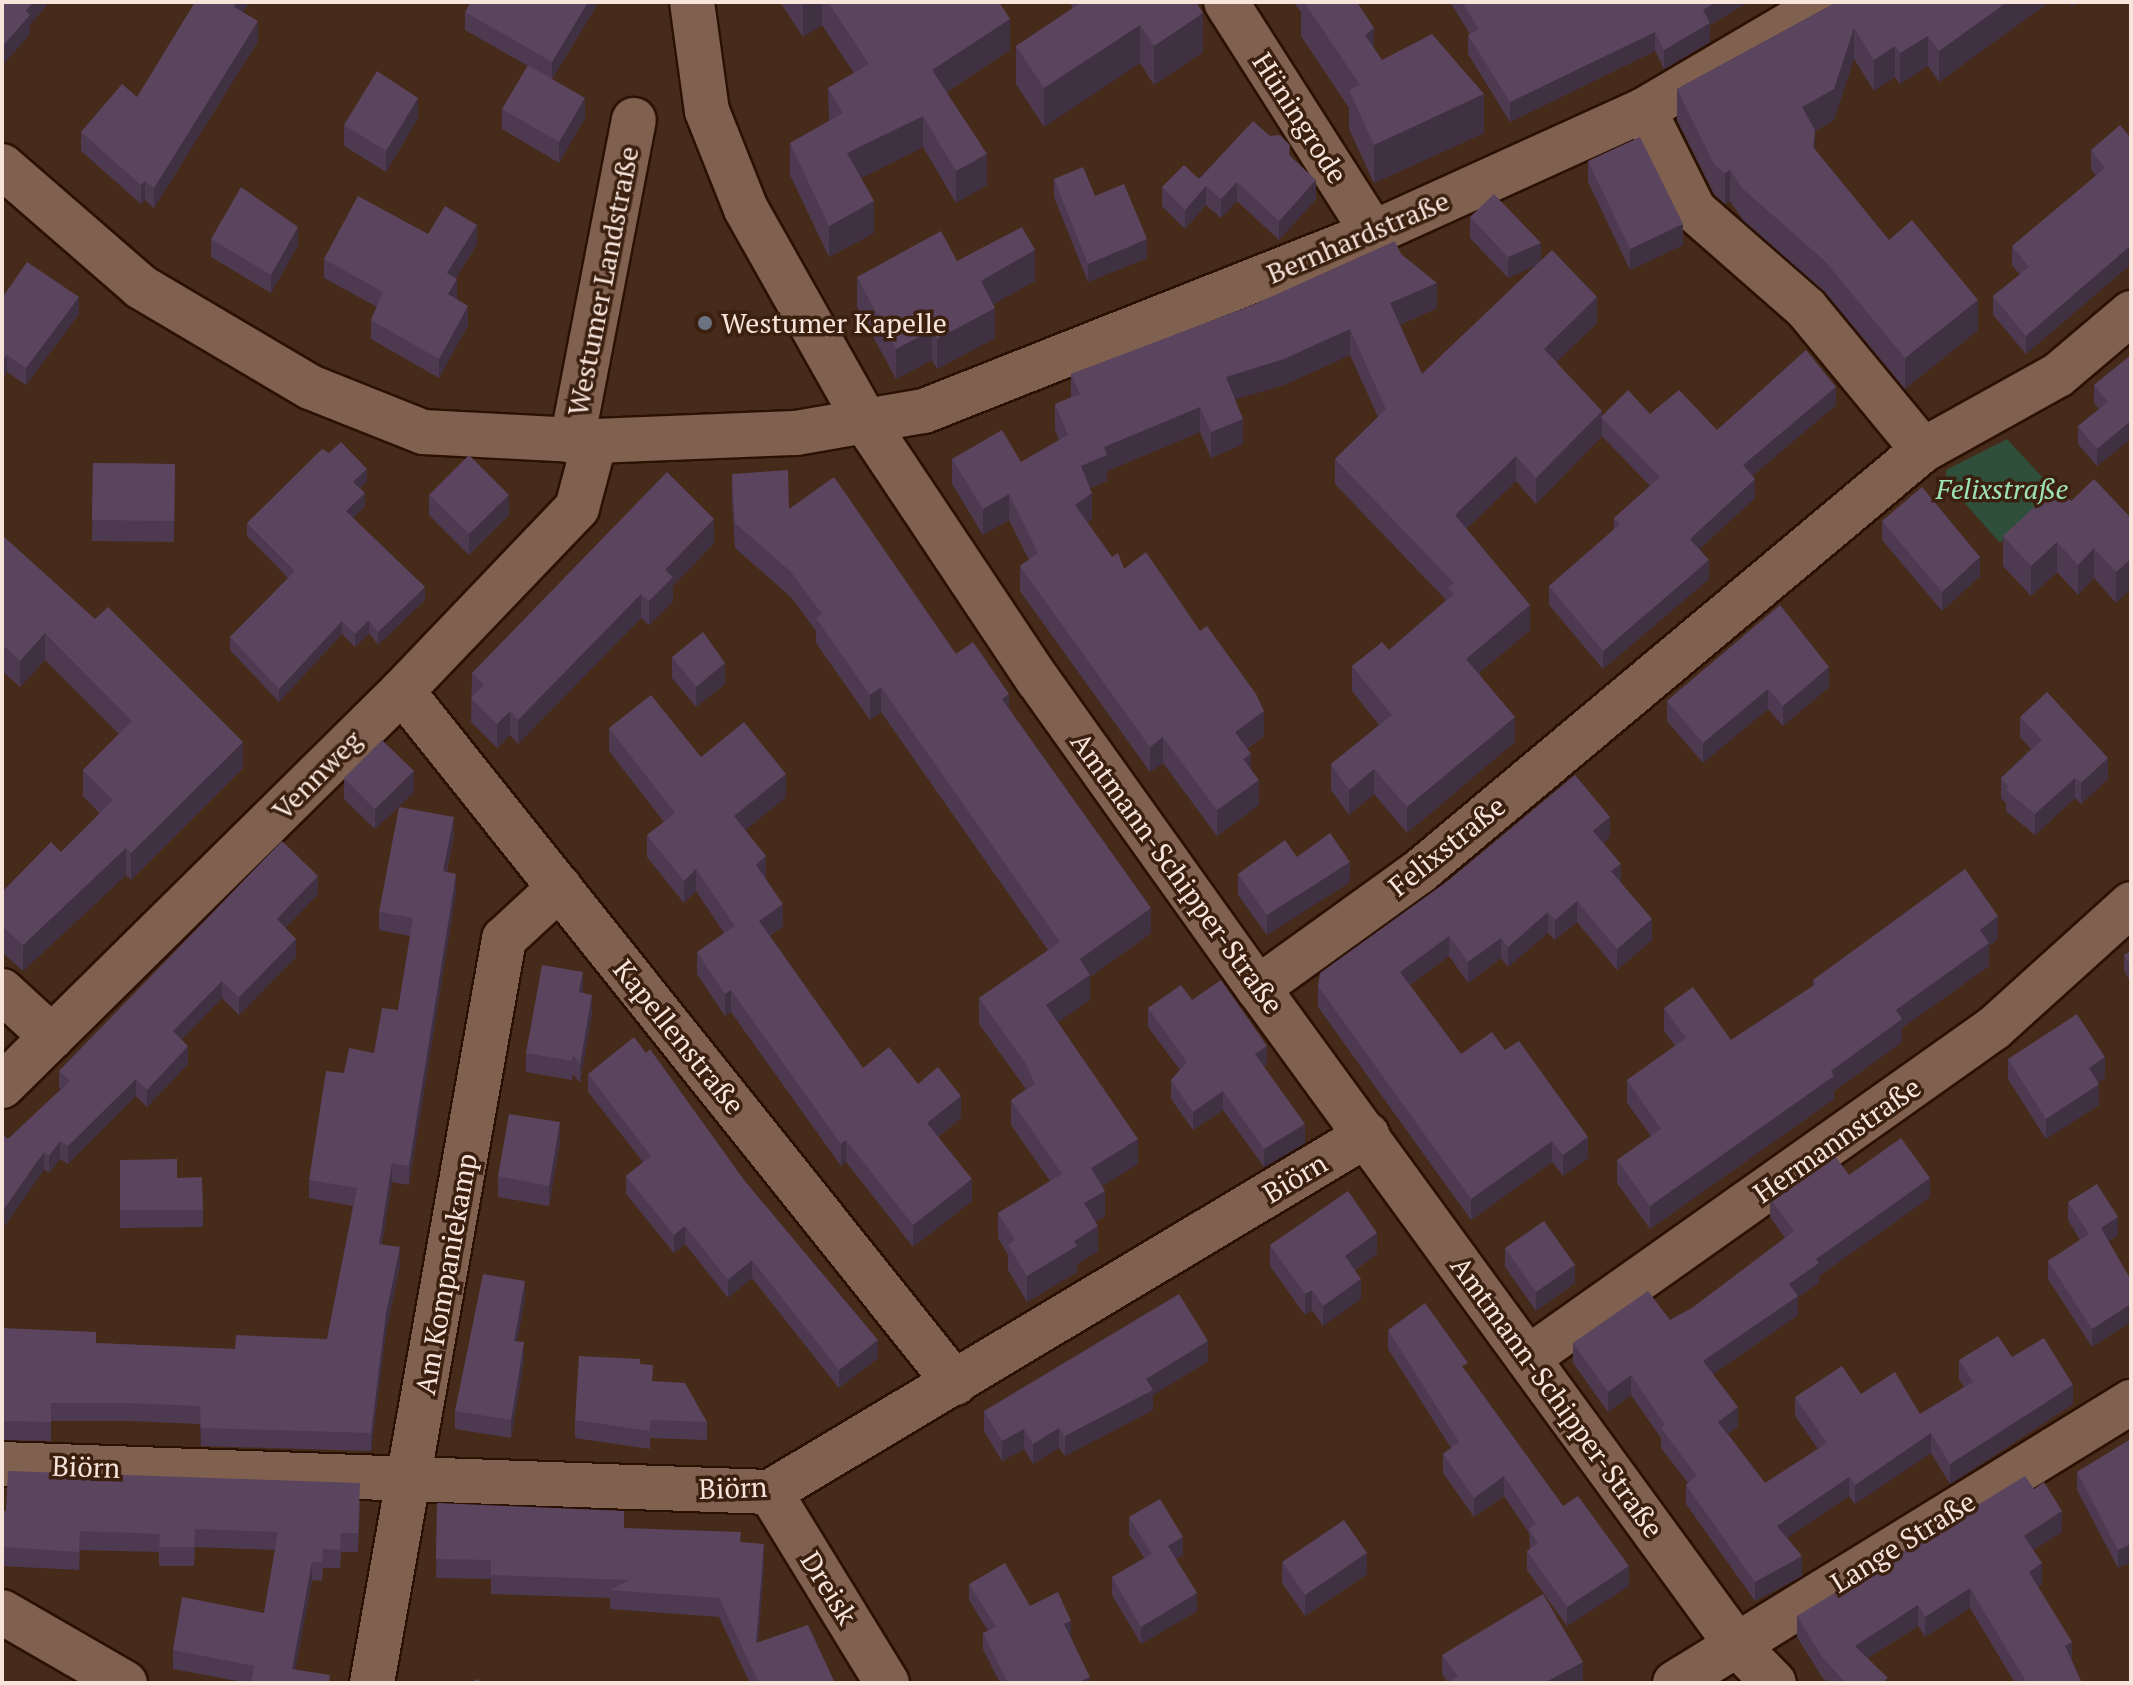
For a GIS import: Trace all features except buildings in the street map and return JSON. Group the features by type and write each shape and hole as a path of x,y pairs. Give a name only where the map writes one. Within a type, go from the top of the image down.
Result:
{"street":[{"name":"Amtmann-Schipper-Straße","path":"692,2 707,111 746,209 867,424 1038,680 1258,988 1736,1644 1774,1683"},
{"name":"Hüningrode","path":"1226,2 1373,233"},
{"name":"Bernhardstraße","path":"867,424 924,411 1373,233 1644,110 1827,2"},
{"path":"1644,110 1694,210 1806,308 1923,450"},
{"name":"Westumer Landstraße","path":"583,441 634,120"},
{"name":"Westumer Landstraße","path":"2,166 141,287 310,387 423,432 583,441 867,424"},
{"name":"Felixstraße","path":"1258,988 1419,872 1923,450 2058,375 2131,313"},
{"name":"Vennweg","path":"2,1086 402,691 577,508 583,441"},
{"name":"Kapellenstraße","path":"402,691 955,1383"},
{"name":"Am Kompaniekamp","path":"372,1683 504,939 560,887"},
{"name":"Hermannstraße","path":"1528,1358 1994,1028 2131,904"},
{"path":"2,991 52,1037"},
{"name":"Biörn","path":"2,1464 770,1492 1367,1135"},
{"name":"Lange Straße","path":"1675,1683 2131,1402"},
{"name":"Dreisk","path":"770,1492 887,1683"},
{"path":"2,1612 125,1683"}],"green space":[{"name":"Felixstraße","path":"2007,439 2056,492 2000,543 1946,482 1946,470"}],"place":[{"name":"Westumer Kapelle","path":"705,323"}]}
